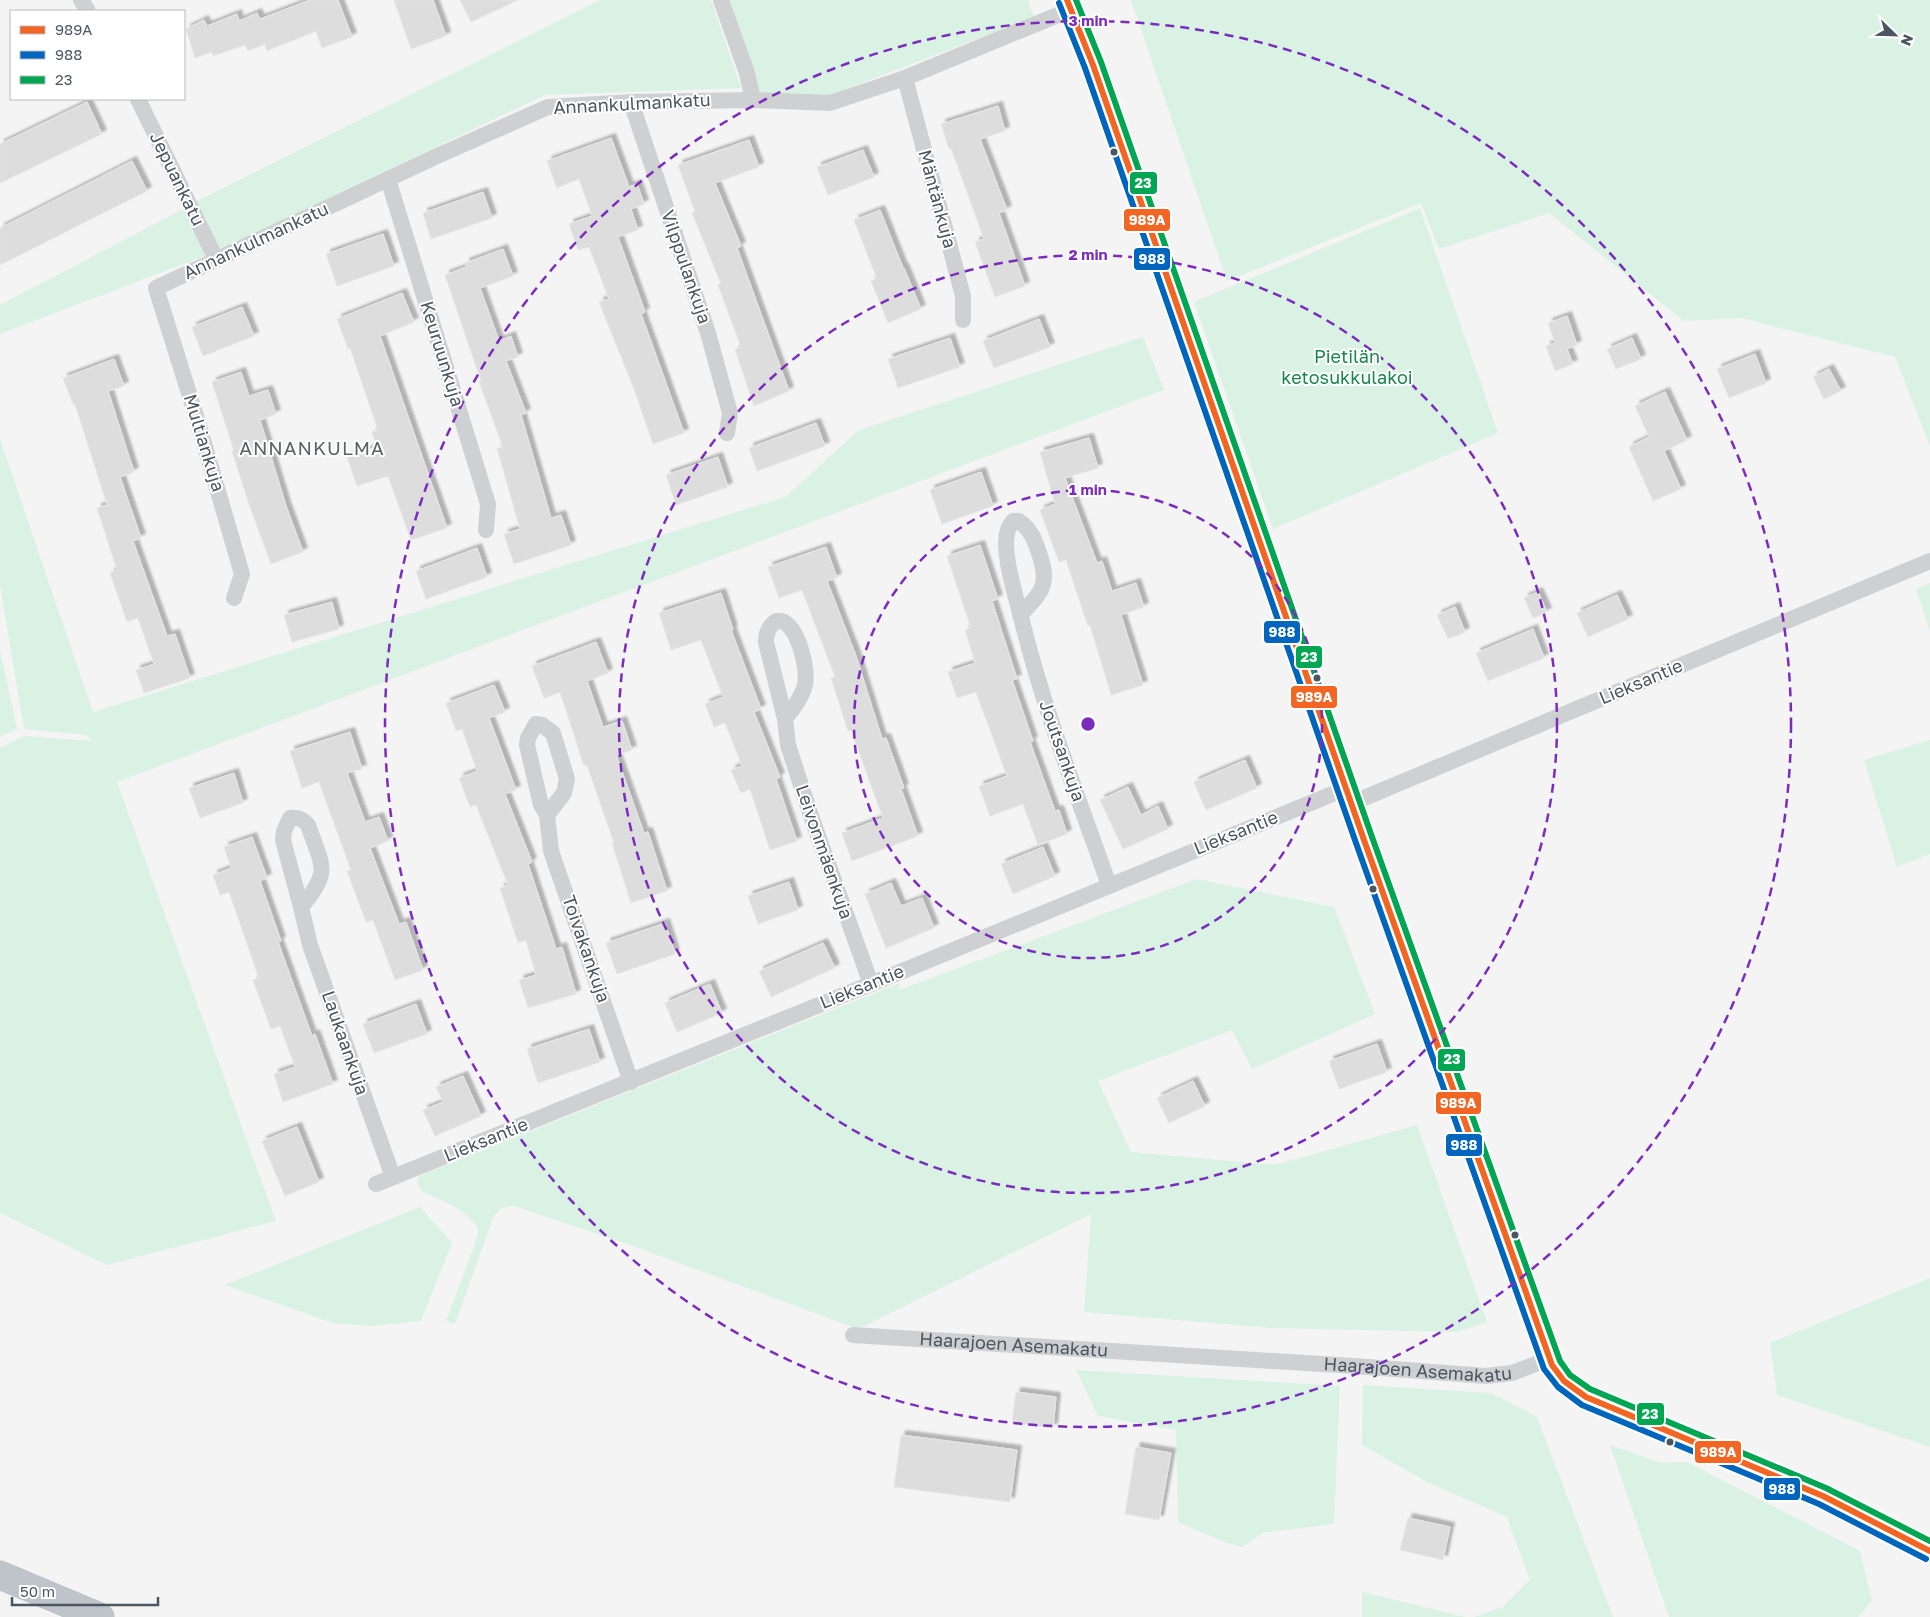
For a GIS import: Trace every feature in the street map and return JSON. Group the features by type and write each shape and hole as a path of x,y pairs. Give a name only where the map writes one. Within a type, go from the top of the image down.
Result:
{"highway":[{"path":"0,1575 100,1617"}],"street":[{"path":"721,0 747,73 753,100"},
{"path":"1068,5 1093,65 1349,795 1549,1359 1556,1372 1574,1390 1586,1397 1823,1496 1930,1551"},
{"name":"Annankulmankatu","path":"156,288 548,106 631,102 753,100 830,103 905,78 1045,22 1068,5"},
{"name":"Mäntänkuja","path":"905,78 963,296 963,320"},
{"name":"Jepuankatu","path":"138,100 216,259"},
{"name":"Vilppulankuja","path":"631,102 708,333 730,413 727,433"},
{"name":"Keuruunkuja","path":"388,179 488,504 486,530"},
{"name":"Multiankuja","path":"156,288 197,419 242,574 234,598"},
{"name":"Joutsankuja","path":"1020,615 1040,592 1045,570 1030,531 1019,521 1013,521 1008,526 1006,542 1020,615 1039,686 1109,885"},
{"name":"Lieksantie","path":"376,1184 631,1082 1109,885 1349,795 1930,562"},
{"name":"Leivonmäenkuja","path":"785,718 800,698 805,684 806,668 795,634 788,624 777,621 766,632 766,642 785,718 788,745 811,816 871,984"},
{"name":"Toivakankuja","path":"546,815 564,792 567,779 553,733 542,725 536,724 528,738 527,745 541,805 546,815 551,850 631,1082"},
{"name":"Laukaankuja","path":"301,907 318,885 322,868 308,825 305,821 295,817 290,818 286,824 283,840 310,944 393,1177"},
{"name":"Haarajoen Asemakatu","path":"853,1336 1486,1376 1512,1373 1549,1359"}],"green space":[{"path":"600,0 711,0 741,88 545,95 220,250 195,202"},
{"path":"729,0 1028,0 1034,17 828,96 759,93"},
{"path":"1131,0 1930,0 1930,446 1895,357 1742,318 1684,321 1549,213 1439,249 1421,203 1227,281"},
{"name":"Pietilän ketosukkulakoi","path":"1420,208 1498,433 1273,529 1194,302"},
{"path":"183,209 207,255 0,334 0,305"},
{"path":"1143,337 1164,390 117,782 276,1221 107,1265 0,1213 0,748 24,736 92,741 86,735 24,729 0,585 0,439 93,712 785,497 859,430"},
{"path":"1930,583 1930,631 1916,589"},
{"path":"0,650 17,729 0,737"},
{"path":"1930,740 1930,854 1897,867 1864,760"},
{"path":"1197,879 1334,907 1375,1014 1252,1069 1232,1030 1098,1081 1131,1152 1275,1165 1417,1125 1487,1322 1458,1332 1272,1328 1084,1312 1091,1214 858,1329 633,1246 514,1206 502,1209 493,1218 455,1324 446,1321 476,1241 478,1228 460,1210 422,1191 418,1184 419,1176 900,983 899,990"},
{"path":"420,1207 452,1243 421,1321 372,1326 333,1323 225,1285"},
{"path":"1930,1278 1930,1447 1777,1395 1770,1343"},
{"path":"1076,1370 1340,1386 1334,1524 1263,1533 1242,1547 1226,1543 1178,1522 1176,1430 1098,1416"},
{"path":"1363,1385 1491,1393 1537,1417 1613,1617 1474,1617 1503,1607 1530,1580 1507,1517 1429,1483 1362,1445"},
{"path":"1610,1445 1662,1463 1687,1462 1860,1551 1872,1600 1858,1617 1669,1617"},
{"path":"1362,1592 1466,1617 1362,1617"}],"building":[{"path":"310,0 338,0 352,37 322,48 316,31 267,51 265,44 248,51 245,45 213,56 212,52 195,58 186,29 204,20 207,26 237,14 239,21 257,13 260,19"},
{"path":"394,0 433,0 446,36 411,49"},
{"path":"460,0 518,0 471,22"},
{"path":"87,102 102,134 0,183 0,144"},
{"path":"998,106 1005,131 980,139 1007,210 999,213 1025,286 995,297 975,242 984,239 941,124"},
{"path":"611,138 629,187 637,184 644,204 631,209 638,230 618,237 645,312 641,314 684,433 653,444 634,389 599,302 609,299 589,247 578,250 569,224 592,216 579,179 557,188 547,161"},
{"path":"749,140 759,167 715,183 741,246 737,248 789,391 754,406 735,349 741,347 718,285 721,284 692,213 695,212 678,165"},
{"path":"863,150 874,177 828,195 817,167"},
{"path":"132,161 147,191 0,265 0,228"},
{"path":"483,192 492,218 431,239 423,213"},
{"path":"880,210 921,309 888,323 871,281 877,279 854,220"},
{"path":"383,234 394,266 337,286 326,254"},
{"path":"503,249 513,276 480,288 499,341 511,336 518,357 506,361 526,413 521,415 551,518 561,515 571,545 514,564 504,534 520,529 497,448 503,447 479,382 481,381 445,275 466,267 465,263"},
{"path":"402,293 414,322 380,336 447,528 411,540 388,476 357,486 347,457 377,447 372,432 378,430 350,348 348,349 337,319"},
{"path":"242,307 254,336 203,356 192,327"},
{"path":"1567,316 1577,345 1567,349 1573,364 1555,371 1546,346 1555,343 1548,323"},
{"path":"1039,319 1050,347 994,368 983,341"},
{"path":"950,338 960,367 898,388 888,359"},
{"path":"1632,338 1641,359 1616,369 1607,349"},
{"path":"1755,354 1766,383 1729,398 1717,369"},
{"path":"114,359 124,386 108,391 134,472 120,477 141,538 133,541 167,636 175,634 190,678 144,693 136,670 154,664 138,618 127,622 110,573 117,570 97,508 107,505 75,404 73,404 63,378"},
{"path":"1829,369 1841,391 1824,399 1813,377"},
{"path":"241,372 249,396 268,390 276,414 260,420 286,506 303,552 271,564 248,501 212,382"},
{"path":"1665,392 1687,440 1664,451 1681,489 1653,501 1629,447 1649,437 1635,406"},
{"path":"816,423 825,446 757,471 749,448"},
{"path":"1089,438 1098,468 1065,478 1097,563 1102,561 1112,591 1136,583 1144,607 1121,615 1143,685 1111,695 1090,625 1088,626 1066,560 1059,562 1040,510 1055,504 1040,452"},
{"path":"718,457 728,487 676,505 666,475"},
{"path":"981,472 993,506 942,524 930,490"},
{"path":"980,545 998,599 992,601 1017,679 1012,680 1033,741 1030,742 1055,811 1059,810 1067,834 1038,845 1023,804 990,816 979,786 1007,776 976,692 957,698 948,672 975,663 965,630 971,628 947,556"},
{"path":"826,547 837,578 827,581 856,656 882,739 886,738 904,788 901,789 918,836 852,861 842,833 883,818 851,730 848,731 831,678 835,677 802,590 779,598 768,567"},
{"path":"477,548 487,577 426,599 416,571"},
{"path":"1538,592 1547,612 1533,618 1524,598"},
{"path":"721,593 733,630 731,630 761,709 754,712 780,777 776,779 797,841 770,850 750,789 741,793 731,770 742,766 725,723 714,727 705,704 723,697 701,640 671,650 659,613"},
{"path":"1617,595 1628,619 1588,637 1577,613"},
{"path":"332,602 339,629 292,642 284,615"},
{"path":"1455,607 1465,632 1448,639 1437,615"},
{"path":"1533,629 1544,658 1488,681 1476,653"},
{"path":"596,642 608,673 587,681 603,727 622,721 632,750 616,755 644,833 648,832 667,891 631,903 612,843 614,843 587,765 584,766 560,692 544,698 532,666"},
{"path":"494,685 505,712 489,718 516,790 505,794 532,862 528,864 556,949 562,947 576,994 528,1008 519,980 536,975 526,940 518,943 500,888 508,885 476,805 470,807 459,778 477,771 462,729 456,731 446,703"},
{"path":"350,732 362,769 347,773 365,822 379,817 388,841 370,848 399,924 406,922 423,970 395,980 373,920 366,922 347,871 351,870 319,782 302,788 290,751"},
{"path":"1245,760 1257,788 1206,810 1194,782"},
{"path":"234,773 243,803 200,818 189,788"},
{"path":"1128,787 1141,815 1158,806 1168,829 1123,849 1100,800"},
{"path":"252,837 267,878 260,881 281,941 278,942 312,1036 315,1034 333,1084 283,1102 274,1074 295,1067 280,1026 271,1029 253,980 259,978 229,892 220,895 213,875 231,868 224,847"},
{"path":"1043,847 1055,876 1013,894 1001,864"},
{"path":"789,882 798,910 758,924 748,896"},
{"path":"891,883 901,906 922,898 934,928 886,948 865,894"},
{"path":"665,923 675,954 617,974 606,943"},
{"path":"823,943 835,968 771,997 759,971"},
{"path":"710,984 722,1013 677,1032 665,1003"},
{"path":"416,1004 427,1034 374,1053 363,1024"},
{"path":"589,1029 600,1062 538,1083 527,1049"},
{"path":"1377,1044 1387,1072 1339,1089 1329,1061"},
{"path":"463,1076 481,1116 435,1136 423,1110 443,1102 436,1087"},
{"path":"1193,1081 1205,1106 1169,1123 1157,1098"},
{"path":"297,1127 319,1182 285,1196 262,1141"},
{"path":"1016,1392 1056,1397 1053,1428 1012,1423"},
{"path":"901,1435 1017,1450 1010,1502 894,1487"},
{"path":"1136,1447 1171,1453 1159,1520 1125,1514"},
{"path":"1408,1518 1450,1527 1443,1560 1400,1550"}],"transit line":[{"name":"989A","path":"1067,0 1093,65 1364,840 1552,1365 1564,1381 1586,1397 1823,1496 1930,1551"},
{"name":"23","path":"1076,0 1101,62 1372,837 1560,1361 1570,1375 1590,1389 1826,1488 1930,1541"},
{"name":"988","path":"1059,3 1085,68 1356,843 1544,1369 1558,1387 1582,1405 1819,1504 1926,1559"}],"district":[{"name":"ANNANKULMA","path":"312,448"}]}
